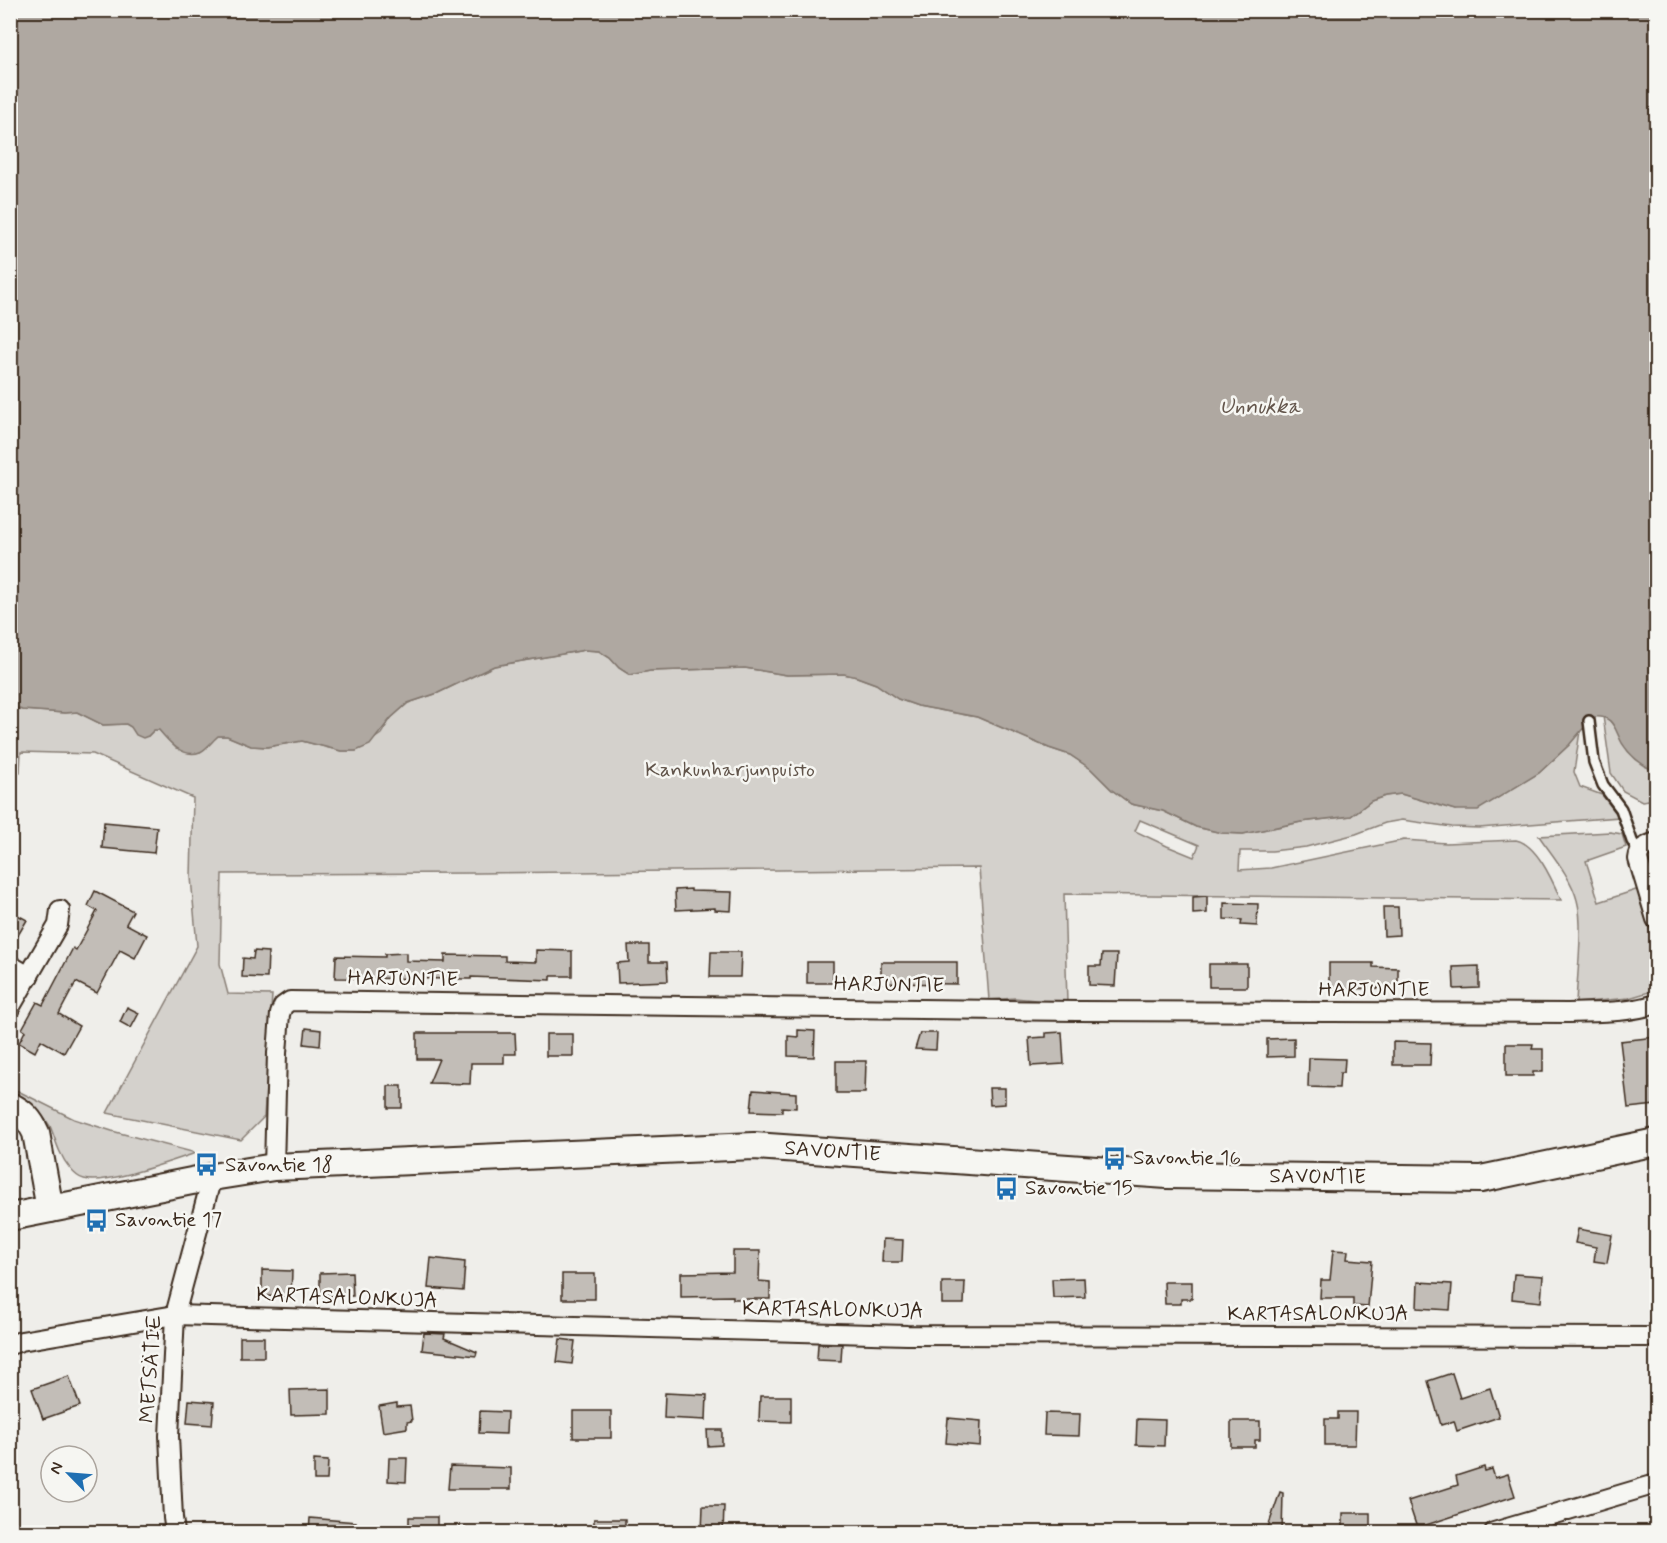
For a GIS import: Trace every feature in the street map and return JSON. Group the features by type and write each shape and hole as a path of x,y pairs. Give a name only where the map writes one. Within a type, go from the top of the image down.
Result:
{"street":[{"path":"1648,847 1638,859 1656,919"},
{"path":"10,1008 58,925 60,910"},
{"path":"10,965 29,976"},
{"name":"HARJUNTIE","path":"274,1167 280,1014 283,1006 290,1001 1077,1011 1558,1013 1610,1012 1645,1008 1656,1004"},
{"path":"10,1106 24,1113 36,1133 50,1209"},
{"name":"SAVONTIE","path":"10,1217 274,1167 754,1146 1167,1175 1481,1179 1656,1142"},
{"name":"METSÄTIE","path":"176,1533 173,1518 169,1436 175,1316 212,1177"},
{"name":"KARTASALONKUJA","path":"10,1345 21,1341 175,1316 907,1335 1656,1337"},
{"path":"1494,1533 1540,1525 1656,1484"}],"lane":[{"path":"1589,721 1594,762 1603,785 1621,809 1632,841 1648,847"}],"green space":[{"name":"Kankunharjunpuisto","path":"585,650 599,651 630,675 650,671 745,668 787,675 844,674 876,684 898,699 918,706 977,717 1070,755 1091,769 1112,790 1131,804 1163,811 1196,827 1222,833 1243,834 1301,822 1351,816 1371,801 1401,794 1455,810 1515,787 1539,773 1569,745 1580,731 1574,772 1580,787 1602,795 1619,817 1479,828 1402,820 1306,847 1272,851 1240,851 1239,870 1271,868 1404,840 1446,843 1516,840 1524,843 1537,856 1549,874 1561,900 1064,894 1067,1003 1015,998 989,1000 979,868 222,874 220,964 228,994 272,995 264,1117 241,1140 107,1113 197,946 191,877 193,798 93,754 21,752 20,772 11,771 11,706 22,710 77,712 103,725 126,724 148,736 154,730 159,730 176,748 200,752 218,736 227,736 251,746 267,747 302,741 341,751 356,751 381,734 391,718 408,703 438,693 494,666","holes":["1140,820 1199,845 1194,857 1135,831"]},
{"path":"1603,716 1610,721 1646,767 1656,771 1656,799 1642,801 1623,791 1611,773"},
{"path":"1610,832 1622,834 1626,847 1586,861 1599,902 1639,889 1656,955 1656,990 1629,998 1576,1003 1580,936 1577,900 1566,875 1539,836"},
{"path":"10,1087 74,1119 196,1153 123,1176 94,1180 80,1178 73,1172 60,1152 47,1121 32,1108 11,1096"}],"water":[{"name":"Unnukka","path":"11,11 1656,11 1656,771 1629,752 1609,720 1593,717 1569,745 1539,773 1478,810 1455,810 1401,794 1371,801 1351,816 1301,822 1243,834 1222,833 1196,827 1163,811 1131,804 1112,790 1091,769 1070,755 977,717 918,706 898,699 876,684 844,674 787,675 745,668 650,671 630,675 599,651 585,650 494,666 438,693 408,703 391,718 370,745 356,751 341,751 302,741 267,747 251,746 227,736 218,736 202,751 194,754 176,748 159,730 154,730 143,738 136,735 126,724 103,725 77,712 22,710 11,706"}],"building":[{"path":"104,822 157,827 154,853 102,848"},
{"path":"691,889 691,891 732,892 731,911 715,910 715,908 676,910 675,890"},
{"path":"95,891 133,911 126,924 147,935 135,958 120,950 97,993 76,982 59,1014 79,1026 64,1053 41,1040 35,1052 19,1043 25,1031 22,1029 37,1002 43,1005 73,948 76,950 97,911 88,906"},
{"path":"1207,896 1207,913 1193,914 1193,897"},
{"path":"1224,903 1258,904 1257,926 1241,925 1242,920 1224,919"},
{"path":"1383,907 1398,907 1399,935 1384,936"},
{"path":"10,911 27,920 10,949"},
{"path":"628,945 649,945 649,962 667,962 668,981 618,983 617,963 629,962"},
{"path":"536,950 572,951 572,976 551,976 551,980 471,977 471,979 335,978 336,956 385,957 385,954 406,953 406,961 445,962 445,955 505,956 505,961 536,962"},
{"path":"254,951 268,952 267,978 242,977 243,958 253,959"},
{"path":"711,952 741,952 740,977 710,977"},
{"path":"1102,954 1117,954 1115,986 1089,985 1089,966 1101,966"},
{"path":"807,962 833,962 833,983 807,983"},
{"path":"881,962 957,962 957,984 881,983"},
{"path":"1329,963 1373,963 1373,967 1398,968 1398,988 1329,989"},
{"path":"1209,964 1247,964 1247,987 1209,987"},
{"path":"1479,966 1479,988 1454,989 1453,967"},
{"path":"127,1007 139,1013 131,1028 120,1022"},
{"path":"306,1028 321,1030 320,1046 304,1044"},
{"path":"798,1030 815,1031 814,1057 788,1056 788,1036 798,1037"},
{"path":"1062,1032 1064,1064 1031,1066 1029,1038 1046,1037 1046,1033"},
{"path":"417,1033 515,1033 516,1054 504,1054 504,1063 471,1063 470,1084 429,1083 439,1059 417,1059"},
{"path":"920,1033 937,1033 936,1050 915,1049"},
{"path":"546,1034 573,1034 573,1056 546,1056"},
{"path":"1656,1037 1656,1105 1628,1108 1620,1041"},
{"path":"1294,1038 1294,1056 1267,1057 1267,1039"},
{"path":"1393,1042 1431,1043 1430,1065 1393,1065"},
{"path":"1506,1044 1533,1044 1532,1049 1543,1049 1543,1072 1533,1072 1533,1076 1506,1076"},
{"path":"1309,1058 1345,1059 1344,1073 1340,1073 1339,1088 1308,1087"},
{"path":"836,1061 866,1061 865,1093 836,1093"},
{"path":"388,1086 402,1086 402,1108 388,1108"},
{"path":"989,1088 1005,1088 1005,1104 990,1105"},
{"path":"753,1090 796,1093 796,1108 782,1107 782,1112 751,1111"},
{"path":"1578,1229 1612,1235 1607,1263 1594,1261 1596,1247 1575,1243"},
{"path":"883,1239 903,1240 902,1262 882,1262"},
{"path":"1333,1250 1348,1251 1347,1259 1372,1261 1368,1307 1353,1306 1353,1298 1320,1298 1321,1280 1330,1280"},
{"path":"733,1251 760,1251 759,1281 770,1282 770,1299 733,1299 733,1296 681,1297 681,1273 733,1272"},
{"path":"431,1258 465,1262 463,1291 428,1288"},
{"path":"262,1270 292,1271 291,1297 262,1296"},
{"path":"352,1272 353,1296 320,1296 320,1273"},
{"path":"562,1274 595,1274 595,1299 562,1299"},
{"path":"1514,1274 1543,1276 1541,1302 1512,1299"},
{"path":"1084,1278 1085,1297 1053,1298 1052,1279"},
{"path":"942,1282 965,1282 964,1304 942,1304"},
{"path":"1164,1282 1192,1282 1192,1299 1181,1299 1181,1304 1165,1304"},
{"path":"1418,1282 1452,1284 1450,1310 1417,1308"},
{"path":"424,1333 445,1334 444,1338 477,1352 476,1356 422,1350"},
{"path":"240,1337 264,1337 264,1357 240,1357"},
{"path":"560,1339 575,1341 572,1364 557,1362"},
{"path":"818,1344 842,1344 841,1361 817,1360"},
{"path":"1452,1373 1460,1398 1490,1388 1499,1417 1457,1431 1454,1421 1441,1425 1428,1381"},
{"path":"69,1376 80,1406 43,1419 32,1389"},
{"path":"330,1389 330,1414 291,1415 290,1390"},
{"path":"665,1393 707,1395 706,1420 664,1418"},
{"path":"760,1396 791,1396 791,1422 759,1421"},
{"path":"189,1400 214,1402 212,1425 187,1423"},
{"path":"397,1403 397,1407 410,1406 412,1421 407,1422 407,1428 383,1432 379,1406"},
{"path":"480,1411 507,1412 506,1434 479,1433"},
{"path":"573,1411 611,1411 611,1438 573,1438"},
{"path":"1338,1412 1356,1412 1355,1445 1325,1445 1325,1419 1338,1419"},
{"path":"1045,1413 1080,1414 1079,1436 1044,1435"},
{"path":"948,1418 981,1421 980,1446 946,1443"},
{"path":"1137,1419 1165,1420 1164,1446 1136,1445"},
{"path":"1231,1421 1260,1421 1260,1440 1255,1440 1255,1447 1231,1447"},
{"path":"707,1430 722,1430 722,1445 708,1446"},
{"path":"389,1458 407,1458 406,1482 388,1481"},
{"path":"314,1460 328,1461 327,1480 314,1480"},
{"path":"450,1466 511,1468 511,1489 448,1489"},
{"path":"1484,1467 1485,1471 1492,1469 1495,1478 1508,1474 1515,1496 1417,1528 1408,1501 1458,1485 1456,1476"},
{"path":"1280,1492 1283,1493 1282,1533 1266,1533"},
{"path":"703,1506 724,1506 723,1533 702,1533"},
{"path":"1343,1513 1370,1513 1370,1533 1343,1533"},
{"path":"409,1517 437,1517 437,1533 409,1533"},
{"path":"310,1518 356,1522 356,1533 309,1533"},
{"path":"594,1519 625,1519 625,1533 594,1533"}],"place":[{"name":"Savontie 16","path":"1115,1158"},
{"name":"Savontie 18","path":"207,1165"},
{"name":"Savontie 15","path":"1007,1188"},
{"name":"Savontie 17","path":"97,1220"}]}
